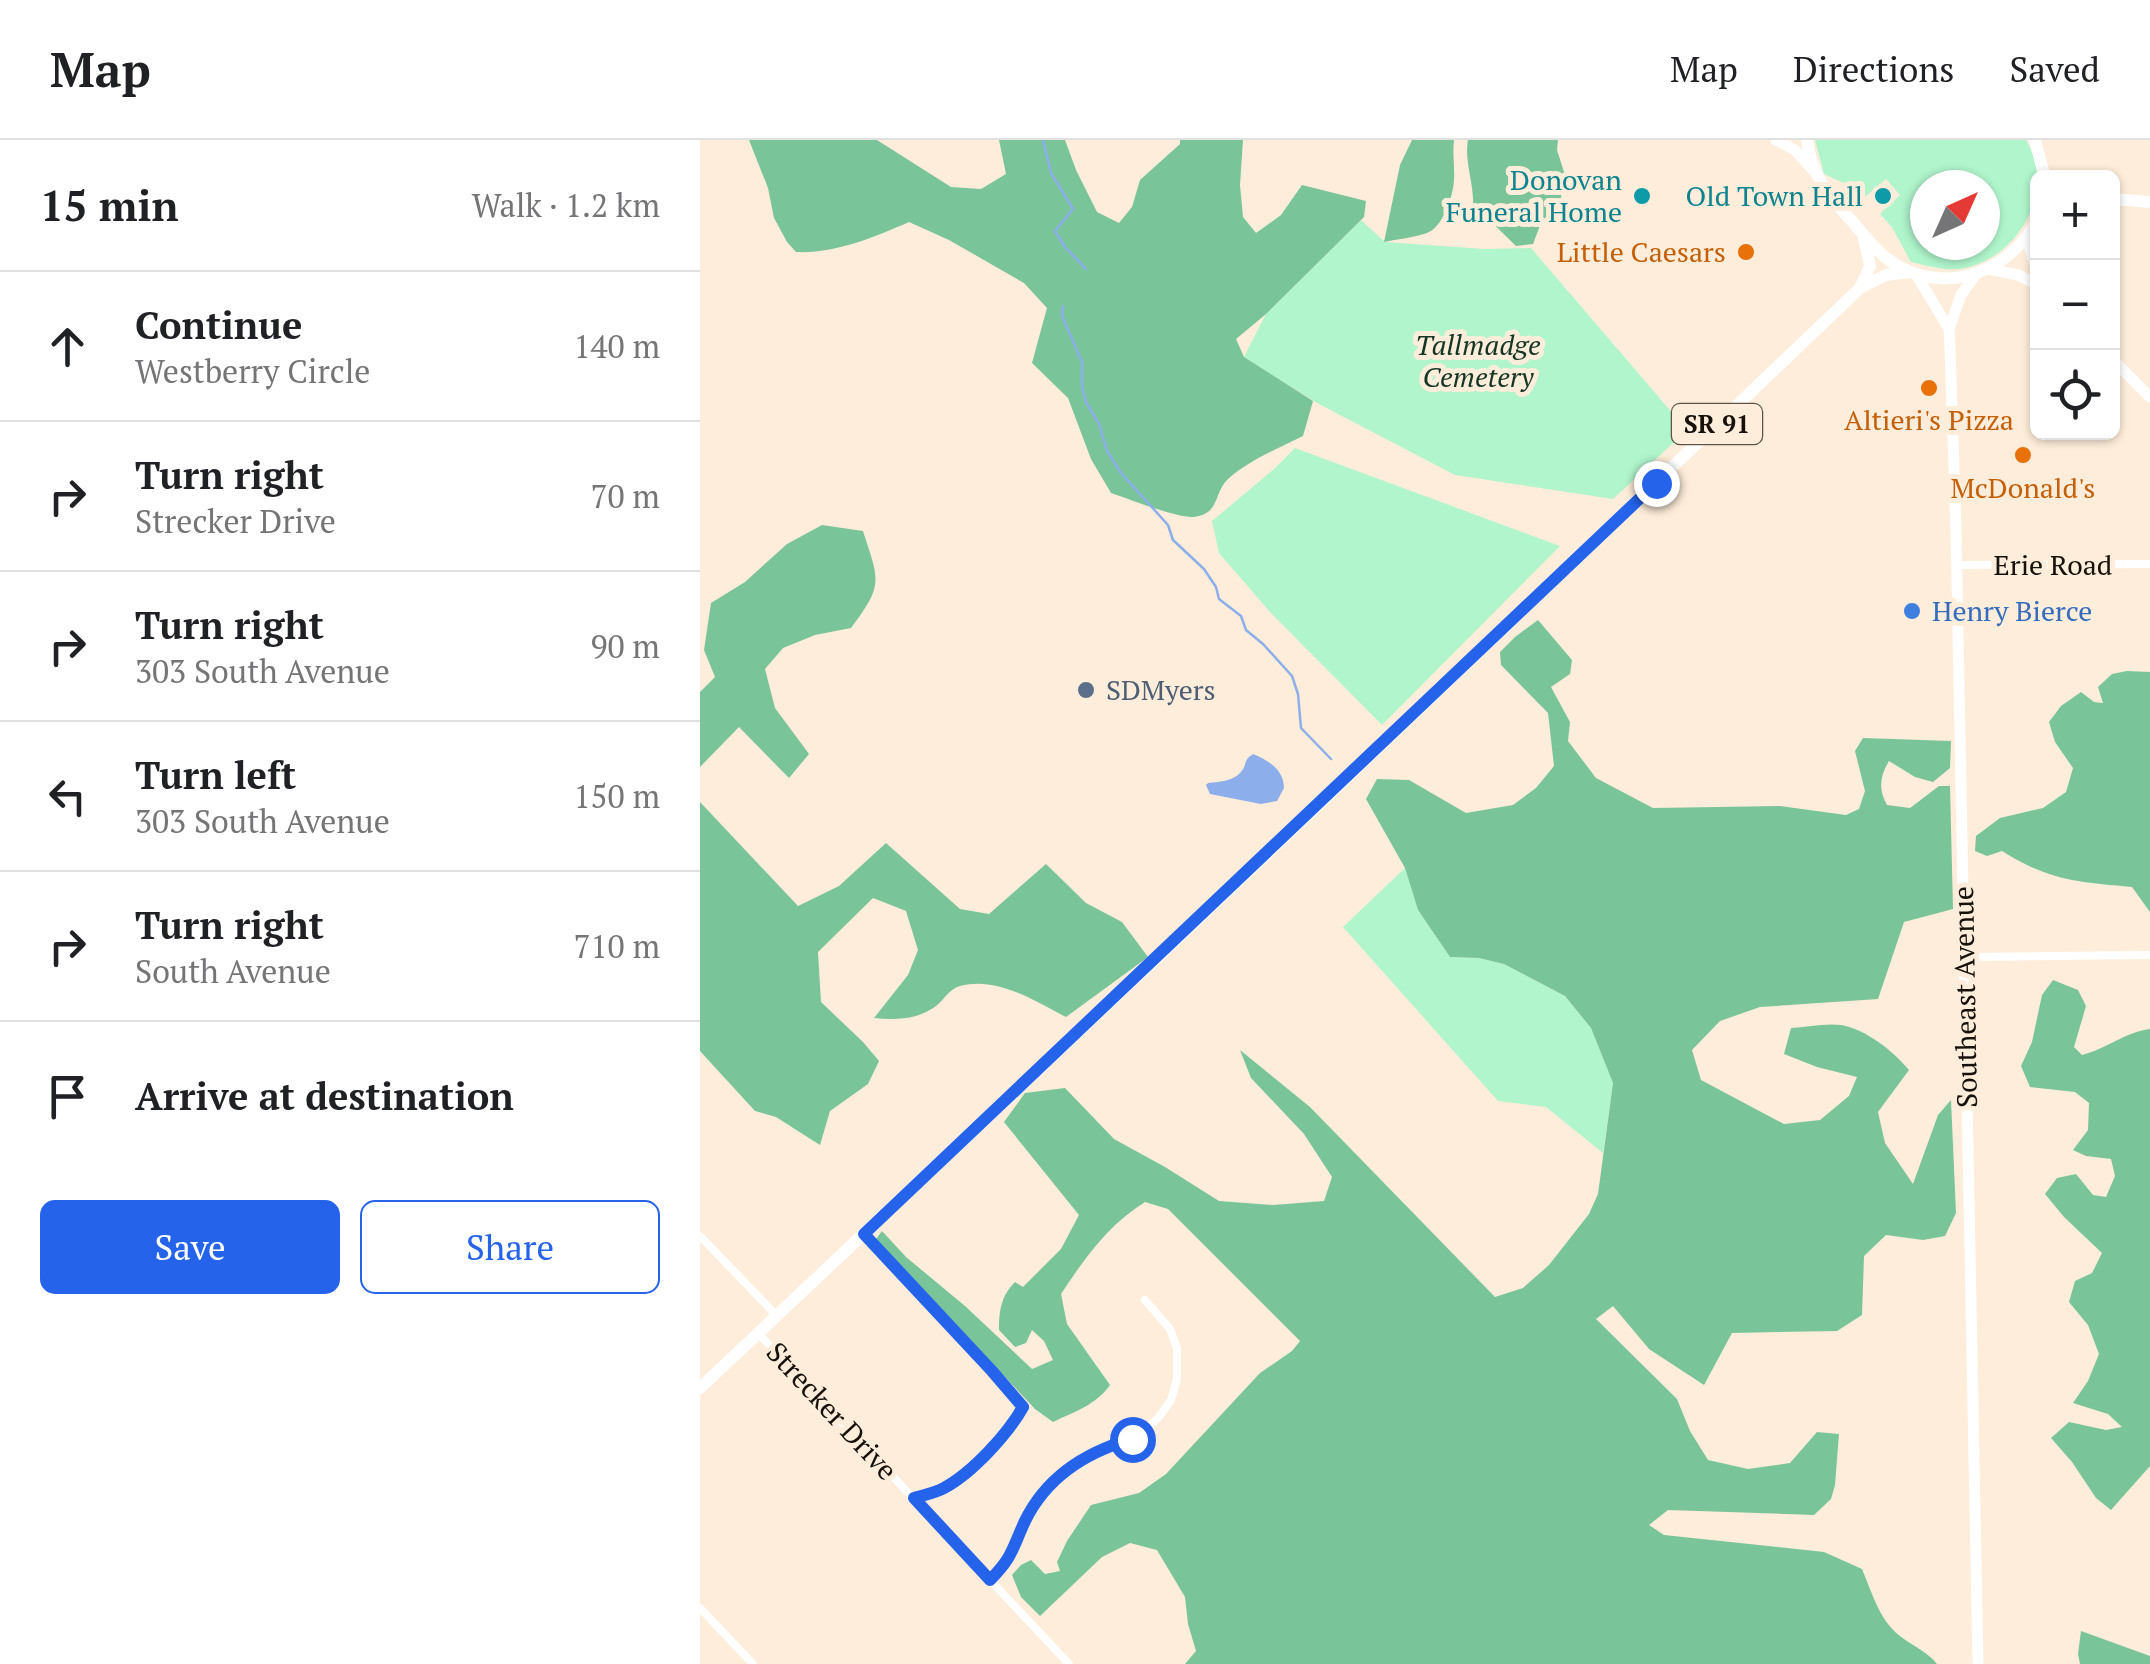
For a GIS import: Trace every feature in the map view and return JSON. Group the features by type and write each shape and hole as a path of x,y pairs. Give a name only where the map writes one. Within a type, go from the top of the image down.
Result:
{"main road":[{"path":"1807,140 1813,170 1829,196 1894,264 1913,273"},
{"path":"2037,142 2046,170"},
{"path":"2120,200 2150,202"},
{"path":"1860,288 1870,262 1863,234"},
{"path":"1982,271 2012,254 2029,234"},
{"name":"SR 91","path":"700,1388 1860,288 1886,275 1913,273 1949,278 1982,271"}],"street":[{"path":"1776,140 1794,150 1813,170"},
{"path":"2029,234 2034,260"},
{"path":"1982,271 2030,280"},
{"name":"Southeast Avenue","path":"1978,1664 1949,330 1961,295 1982,271"},
{"name":"Southeast Avenue","path":"1913,273 1949,330"},
{"path":"2120,366 2150,397"},
{"name":"Erie Road","path":"1956,565 2150,564"},
{"path":"1964,957 2150,955"},
{"path":"864,1234 1023,1407 1014,1424 972,1467 944,1488 914,1498"},
{"path":"700,1236 776,1316"},
{"path":"990,1580 1012,1554 1038,1498 1061,1474 1095,1451 1141,1433 1171,1400 1178,1368 1174,1337 1145,1300"},
{"name":"Strecker Drive","path":"758,1333 1070,1664"},
{"path":"700,1608 753,1664"}],"green space":[{"path":"749,140 877,140 951,187 981,189 1006,174 999,140 1065,140 1097,212 1119,223 1132,207 1140,180 1180,140 1243,140 1243,217 1256,233 1281,215 1302,185 1366,201 1364,217 1236,339 1244,357 1313,401 1303,436 1236,472 1202,515 1176,515 1111,493 1091,459 1068,398 1032,363 1047,308 1024,283 909,222 839,247 796,252 774,218 768,188"},
{"path":"1412,140 1454,140 1452,194 1444,216 1430,232 1384,242 1400,165"},
{"path":"1468,140 1558,140 1565,175 1560,203 1541,223 1533,244 1516,246 1473,204"},
{"path":"1815,140 2026,140 2036,170 2030,170 2027,219 2000,251 2000,170 1910,170 1910,260 1986,260 1965,268 1911,262 1892,227 1880,214 1900,195 1886,179 1865,197 1824,174"},
{"name":"Tallmadge Cemetery","path":"1361,220 1385,242 1531,248 1687,430 1613,499 1455,475 1317,403 1244,357 1266,314"},
{"path":"1295,448 1560,546 1382,725 1270,612 1219,553 1212,521"},
{"path":"822,525 863,531 875,582 869,601 851,628 815,635 783,648 765,669 775,708 809,754 789,778 739,727 700,767 700,692 715,677 704,650 711,603 745,582 787,544"},
{"path":"1538,620 1572,660 1570,674 1551,687 1570,722 1568,741 1596,778 1653,808 1780,806 1846,815 1859,809 1865,791 1855,751 1863,738 1951,741 1950,768 1933,782 1915,777 1889,761 1882,777 1887,805 1910,808 1939,786 1950,786 1953,909 1904,922 1878,999 1760,1007 1720,1021 1692,1050 1701,1080 1784,1124 1820,1120 1849,1096 1857,1077 1784,1054 1791,1028 1841,1025 1878,1042 1909,1070 1878,1112 1885,1143 1913,1184 1938,1115 1951,1100 1956,1213 1945,1236 1923,1240 1886,1235 1864,1256 1862,1315 1837,1331 1732,1333 1704,1385 1649,1349 1613,1306 1596,1319 1677,1399 1708,1460 1748,1469 1790,1463 1817,1432 1839,1434 1831,1499 1814,1515 1668,1510 1649,1525 1664,1535 1824,1552 1862,1569 1889,1625 1937,1664 1185,1664 1196,1651 1185,1597 1157,1550 1130,1543 1102,1557 1040,1616 1021,1597 1012,1575 1021,1565 1031,1560 1045,1574 1060,1571 1057,1562 1091,1505 1139,1493 1166,1474 1260,1373 1300,1341 1168,1209 1145,1202 1088,1255 1061,1294 1067,1324 1110,1385 1091,1403 1053,1422 1035,1409 876,1239 882,1231 1032,1369 1053,1360 1044,1341 1032,1330 1026,1343 1015,1347 999,1330 1000,1310 1015,1282 1023,1287 1061,1249 1079,1215 1004,1122 1025,1093 1065,1088 1114,1139 1219,1201 1273,1205 1324,1201 1332,1177 1304,1134 1251,1078 1240,1050 1310,1107 1495,1297 1523,1288 1549,1265 1589,1214 1598,1194 1613,1083 1591,1028 1565,996 1504,964 1450,957 1418,910 1405,868 1366,799 1377,779 1409,780 1466,813 1513,805 1536,788 1554,766 1548,713 1501,665 1500,652"},
{"path":"2150,672 2150,912 2132,887 2064,878 2035,869 2002,851 1987,856 1975,851 1976,836 2000,818 2043,808 2066,792 2073,768 2055,742 2049,722 2061,706 2081,692 2094,702 2103,703 2098,687 2112,674"},
{"path":"700,802 798,906 839,886 886,843 960,909 989,914 1046,864 1086,903 1122,922 1148,957 1066,1017 1002,987 974,984 956,987 921,1014 898,1019 874,1018 908,975 918,950 906,911 873,898 818,952 821,1002 879,1061 868,1084 830,1111 820,1145 776,1117 755,1111 700,1051"},
{"path":"1405,868 1418,910 1450,957 1504,964 1565,996 1591,1028 1613,1083 1603,1153 1546,1107 1498,1101 1343,927"},
{"path":"2053,980 2078,990 2086,1006 2074,1047 2082,1055 2150,1029 2150,1466 2111,1510 2096,1498 2051,1438 2069,1422 2106,1430 2122,1427 2108,1414 2073,1403 2099,1354 2088,1325 2069,1302 2075,1281 2092,1273 2102,1253 2045,1194 2057,1178 2076,1174 2093,1195 2106,1197 2115,1176 2111,1159 2073,1150 2088,1130 2089,1103 2075,1092 2030,1087 2021,1066 2032,1042 2042,995"},
{"path":"2081,1631 2150,1656 2150,1664 2080,1664"}],"water":[{"path":"1253,754 1281,776 1284,788 1277,801 1261,804 1210,794 1208,783 1237,776"}],"waterway":[{"path":"1043,140 1051,173 1073,209 1055,231 1086,269"},
{"path":"1063,306 1062,316 1082,362 1086,402 1099,424 1107,451 1121,473 1168,525 1173,540 1204,569 1219,599 1241,616 1246,630 1292,676 1301,728 1331,759"}],"place":[{"name":"Donovan Funeral Home","path":"1642,196"},
{"name":"Old Town Hall","path":"1883,196"},
{"name":"Little Caesars","path":"1746,252"},
{"name":"Altieri's Pizza","path":"1929,388"},
{"name":"McDonald's","path":"2023,455"},
{"name":"Henry Bierce","path":"1912,611"},
{"name":"SDMyers","path":"1086,690"}],"route":[{"path":"1132,1439 1095,1451 1061,1474 1038,1498 1012,1554 990,1580 914,1498 944,1488 972,1467 1014,1424 1023,1407 864,1234 1656,483"}]}
